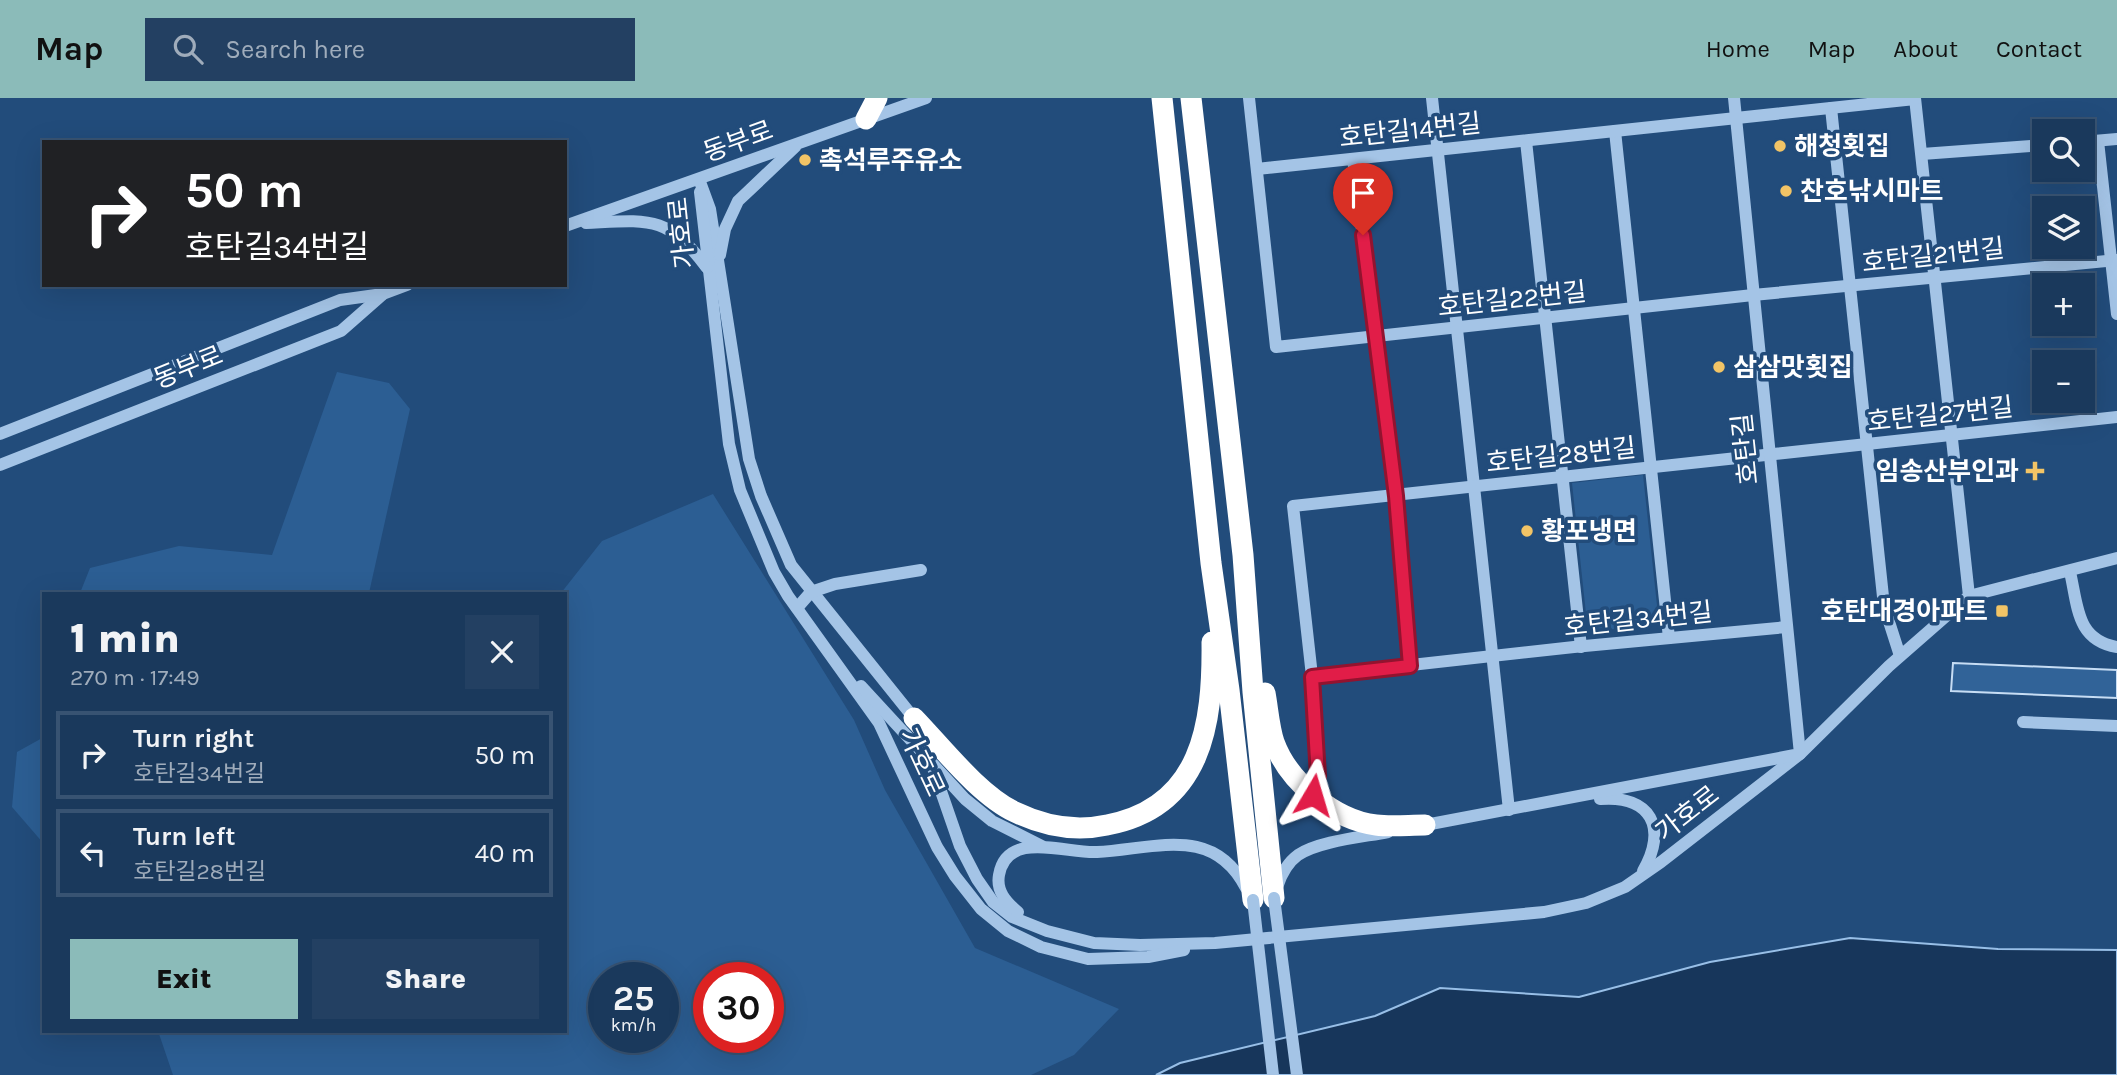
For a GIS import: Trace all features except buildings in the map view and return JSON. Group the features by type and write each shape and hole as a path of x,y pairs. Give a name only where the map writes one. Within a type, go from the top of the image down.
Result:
{"highway":[{"path":"866,119 877,98"},
{"path":"1162,98 1211,563 1263,899"},
{"path":"1191,98 1243,555 1263,899"},
{"path":"1243,555 1274,743 1293,774 1327,807 1348,818 1376,825 1425,825"},
{"path":"914,718 985,792 1012,811 1047,825 1089,829 1130,821 1160,806 1181,784 1198,750 1208,718 1212,682 1211,563"}],"street":[{"name":"동부로","path":"568,225 926,98"},
{"path":"1249,98 1257,169"},
{"name":"호탄길28번길","path":"1432,98 1474,487"},
{"name":"호탄길","path":"1734,98 1800,754"},
{"path":"1915,98 1969,596"},
{"name":"호탄길14번길","path":"1257,169 1915,98"},
{"path":"1831,108 1884,606 1900,656"},
{"name":"호탄길28번길","path":"1615,131 1652,468"},
{"path":"2095,141 2117,139"},
{"path":"1526,141 1581,647"},
{"path":"2098,141 2114,261 2117,314"},
{"path":"568,225 645,220 670,229 713,265 738,201 799,143"},
{"path":"1922,154 2032,146"},
{"path":"1353,159 1396,496 1410,666"},
{"name":"호탄길22번길","path":"1257,169 1276,347 1753,295"},
{"name":"가호로","path":"699,179 710,209 729,444 740,490 774,572 879,723 937,847 955,876 981,909 1008,931 1041,947 1088,959 1148,957 1215,943"},
{"name":"호탄길21번길","path":"1753,295 2114,261"},
{"name":"가호로","path":"713,265 749,459 761,496 791,565 914,718 960,846 977,879 993,902 1012,917 1047,931 1094,943 1215,943 1544,912 1586,903 1625,887 1800,754 1900,656 1969,596 2117,558"},
{"name":"동부로","path":"0,434 340,300 383,294 402,287"},
{"name":"동부로","path":"0,465 341,331 383,294"},
{"name":"호탄길27번길","path":"1769,456 2117,417"},
{"name":"호탄길28번길","path":"1312,677 1293,506 1769,456"},
{"path":"1652,468 1669,638"},
{"path":"1474,487 1509,810"},
{"path":"797,608 811,592 835,584 921,570"},
{"path":"2070,572 2085,630 2096,641 2117,647"},
{"name":"호탄길34번길","path":"1312,677 1787,627"},
{"path":"830,652 965,800 992,821 1043,846"},
{"path":"1312,677 1318,776 1313,795"},
{"path":"2023,722 2117,726"},
{"path":"1273,1075 1263,899 1297,855 1320,846 1800,754"},
{"path":"1547,802 1618,797 1642,808 1648,814 1656,834 1653,854 1639,877"},
{"path":"1047,931 1024,918 1007,902 998,887 999,873 1006,857 1022,848 1043,846 1094,853 1150,845 1184,844 1211,851 1227,861 1263,899 1297,1075"}],"shaded area":[{"path":"337,372 389,383 410,409 369,592 80,592 90,568 179,546 272,555"},
{"path":"1643,475 1659,624 1588,632 1572,483"},
{"path":"713,494 854,720 885,790 975,948 1119,1009 1074,1055 1031,1075 173,1075 159,1033 567,1033 567,592 562,592 602,541"},
{"path":"42,738 42,842 12,807 17,752"},
{"path":"1850,938 1998,949 2117,950 2117,1075 1156,1075 1180,1063 1375,1016 1440,988 1579,997 1710,962"}],"place":[{"name":"해청횟집","path":"1780,146"},
{"name":"촉석루주유소","path":"805,160"},
{"name":"찬호낚시마트","path":"1786,191"},
{"name":"삼삼맛횟집","path":"1719,367"},
{"name":"임송산부인과","path":"2035,471"},
{"name":"황포냉면","path":"1527,531"},
{"name":"호탄대경아파트","path":"2002,611"}],"route":[{"path":"1313,795 1318,776 1312,677 1410,666 1396,496 1363,235"}]}
